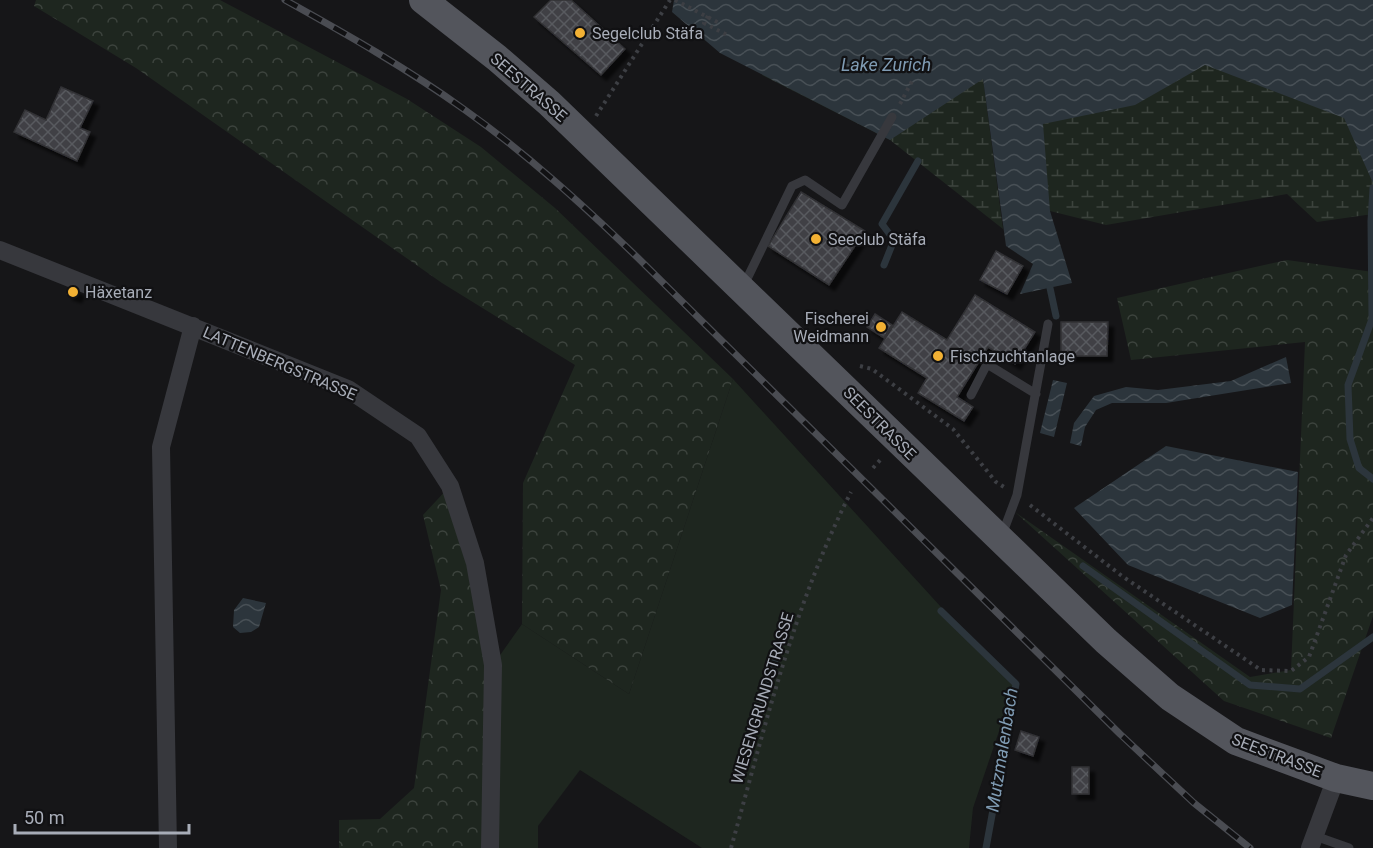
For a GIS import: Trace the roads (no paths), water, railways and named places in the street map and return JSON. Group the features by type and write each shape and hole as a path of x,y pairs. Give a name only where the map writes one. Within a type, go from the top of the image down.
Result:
{"main road":[{"name":"SEESTRASSE","path":"423,0 497,58 549,103 1000,539 1170,698 1236,741 1336,778 1373,786"}],"street":[{"path":"0,250 193,326"},
{"name":"LATTENBERGSTRASSE","path":"168,848 160,447 193,326 348,389 418,436 450,486 475,563 493,665 490,848"},
{"path":"1312,842 1336,778"}],"lane":[{"path":"743,289 792,186 804,180 842,205 892,117"},
{"path":"1000,539 1017,495 1048,324"},
{"path":"971,395 987,364 1036,394"},
{"path":"1312,842 1349,848"}],"water":[{"name":"Lake Zurich","path":"674,0 1373,0 1373,183 1344,118 1205,65 1135,105 1043,124 1050,211 1072,283 1020,294 1033,264 1006,246 983,79 890,140 720,53 672,12"},
{"path":"1286,357 1291,383 1166,403 1112,403 1096,410 1085,427 1081,446 1070,443 1074,423 1094,396 1126,387 1158,390 1231,381"},
{"path":"1053,380 1067,383 1054,437 1040,433"},
{"path":"1166,446 1298,472 1292,605 1260,618 1128,565 1074,508"},
{"path":"243,598 266,603 259,627 251,632 240,633 233,627 234,610"}],"waterway":[{"path":"884,265 894,240 882,224 918,161"},
{"path":"1373,188 1372,319 1348,385 1350,439 1359,468 1373,479"},
{"name":"Mutzmalenbach","path":"1050,288 1056,316"},
{"path":"1083,566 1250,685 1300,689 1373,637"},
{"name":"Mutzmalenbach","path":"941,611 1016,684 986,848"},
{"path":"763,702 780,643"}],"railway":[{"path":"285,0 421,80 488,127 554,181 638,258 1120,734 1194,803 1250,848"}],"place":[{"name":"Segelclub Stäfa","path":"580,33"},
{"name":"Seeclub Stäfa","path":"816,239"},
{"name":"Häxetanz","path":"73,292"},
{"name":"Fischerei Weidmann","path":"881,327"},
{"name":"Fischzuchtanlage","path":"938,356"}]}
